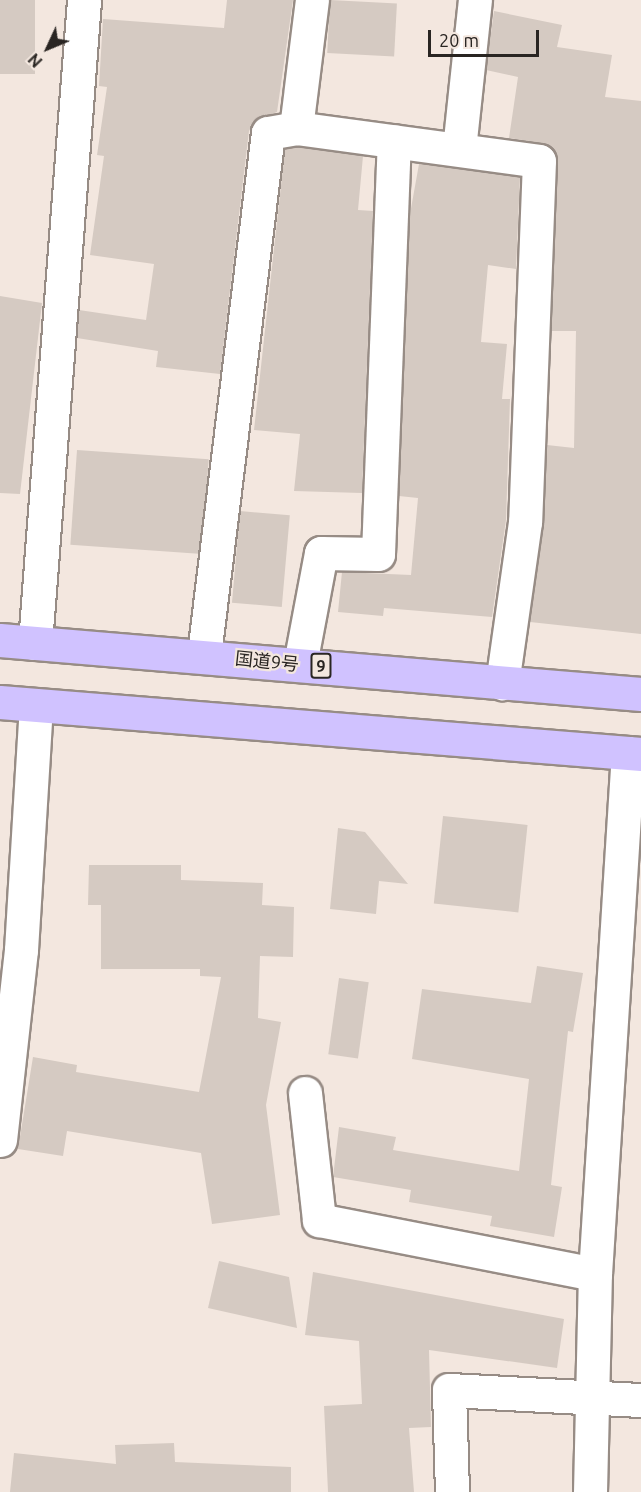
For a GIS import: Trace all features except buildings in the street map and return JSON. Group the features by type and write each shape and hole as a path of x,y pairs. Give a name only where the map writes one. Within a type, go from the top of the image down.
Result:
{"highway":[{"name":"国道9号","path":"0,640 204,654 641,694"},
{"path":"0,702 634,753"}],"street":[{"path":"35,643 84,0"},
{"path":"296,128 312,0"},
{"path":"459,150 475,0"},
{"path":"204,654 268,133 296,128 539,161 525,522 502,683"},
{"path":"300,664 321,554 378,554 394,141"},
{"path":"0,1140 21,951 36,705"},
{"path":"590,1492 596,1274 634,753"},
{"path":"305,1093 319,1220 596,1274"},
{"path":"452,1492 449,1390 641,1400"}]}
